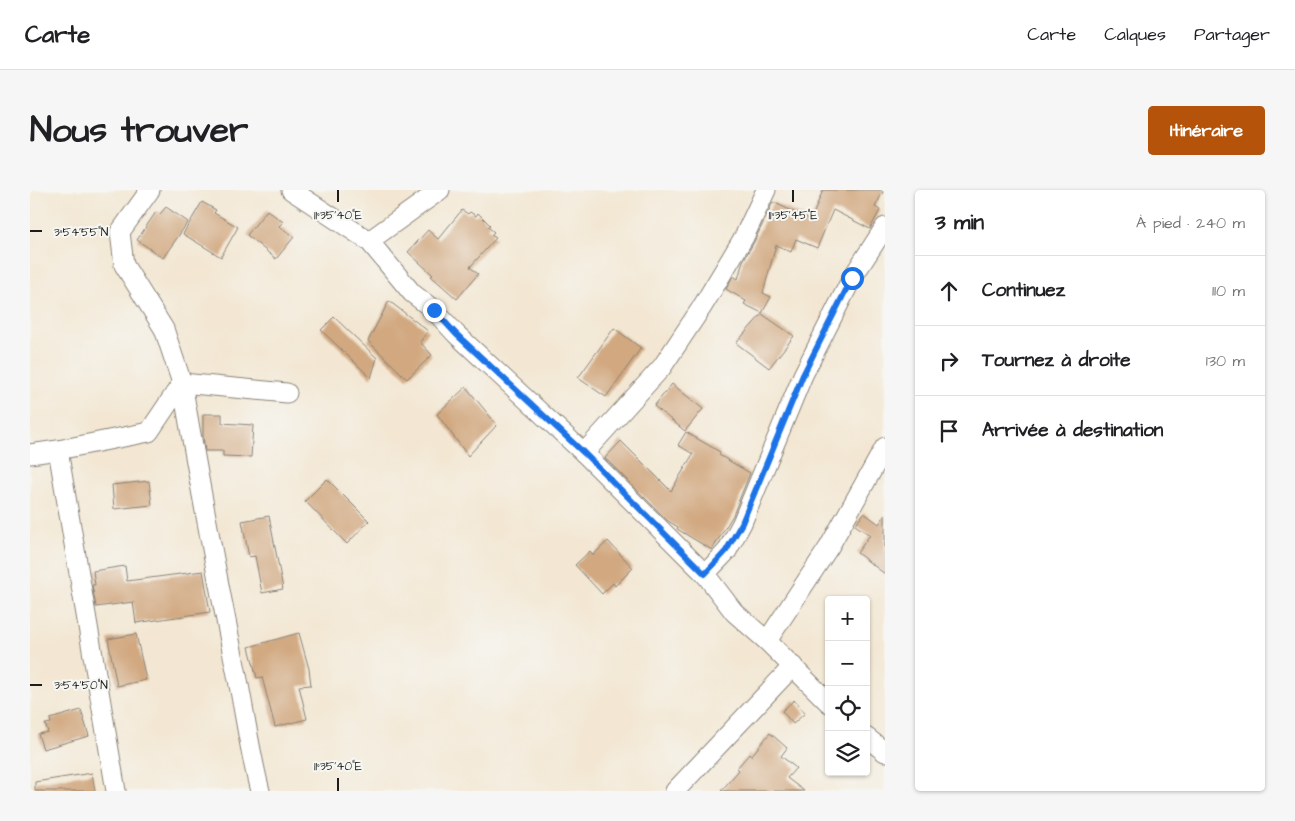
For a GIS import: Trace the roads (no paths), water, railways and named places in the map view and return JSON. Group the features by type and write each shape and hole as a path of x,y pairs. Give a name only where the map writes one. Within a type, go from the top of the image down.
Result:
{"street":[{"path":"150,190 120,232 123,261 164,329 182,383 207,528 260,791"},
{"path":"291,190 369,240 412,293 434,310 462,340 584,453 705,574 734,612 767,641 825,699"},
{"path":"369,240 440,190"},
{"path":"584,453 662,368 702,307 744,237 766,190"},
{"path":"705,574 726,551 742,523 803,375 852,278 885,227"},
{"path":"182,383 286,393"},
{"path":"30,454 149,432 182,383"},
{"path":"767,641 829,546 885,447"},
{"path":"58,450 116,791"},
{"path":"675,791 793,666"},
{"path":"870,740 885,752"}]}
